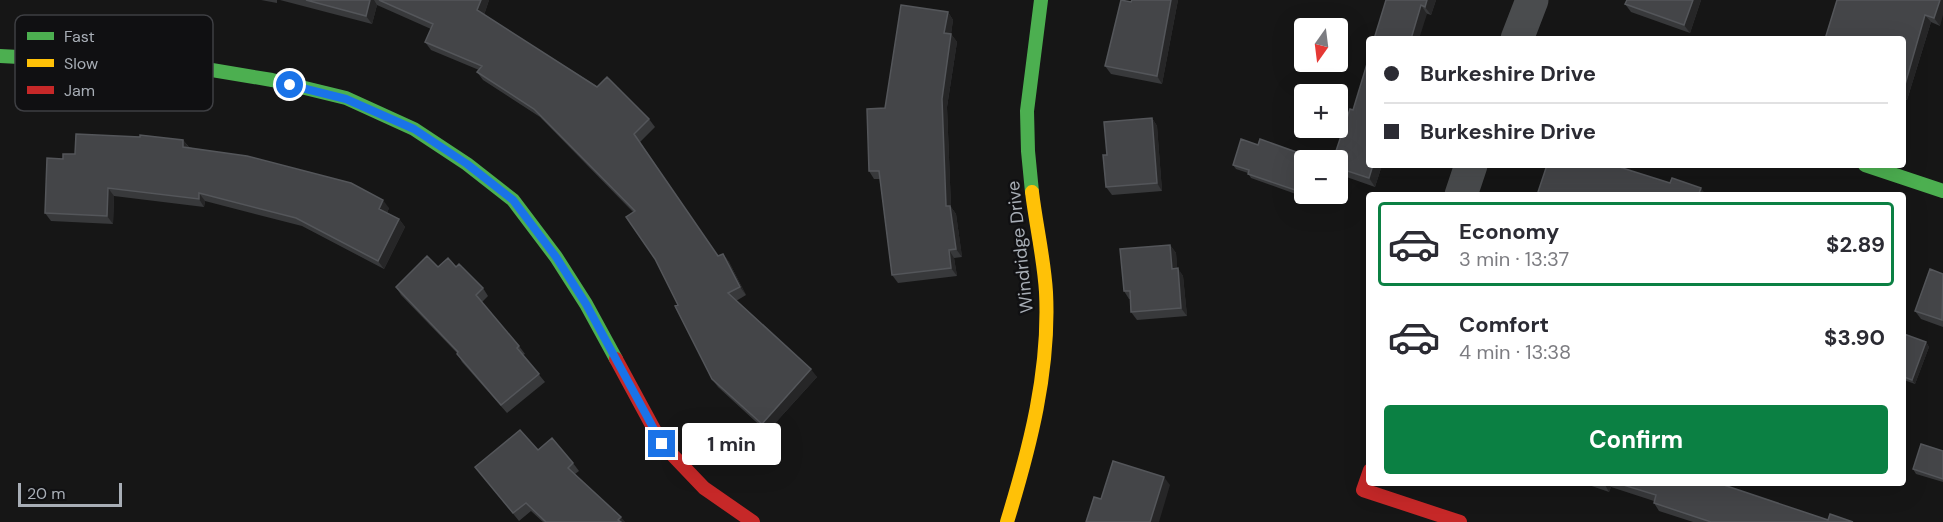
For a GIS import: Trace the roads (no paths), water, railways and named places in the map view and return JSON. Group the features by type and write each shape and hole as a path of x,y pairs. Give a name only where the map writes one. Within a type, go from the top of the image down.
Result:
{"street":[{"name":"Windridge Drive","path":"1007,522 1027,462 1038,413 1044,359 1046,290 1036,226 1027,126 1030,71 1041,0"},
{"path":"1518,36 1532,0"},
{"path":"0,56 15,57"},
{"path":"213,70 272,80 346,99 414,129 467,164 513,200 556,257 586,304 662,444 704,488 753,522"},
{"path":"1462,192 1469,168"},
{"path":"1874,168 1943,191"},
{"path":"1366,481 1363,490 1460,522"}]}
